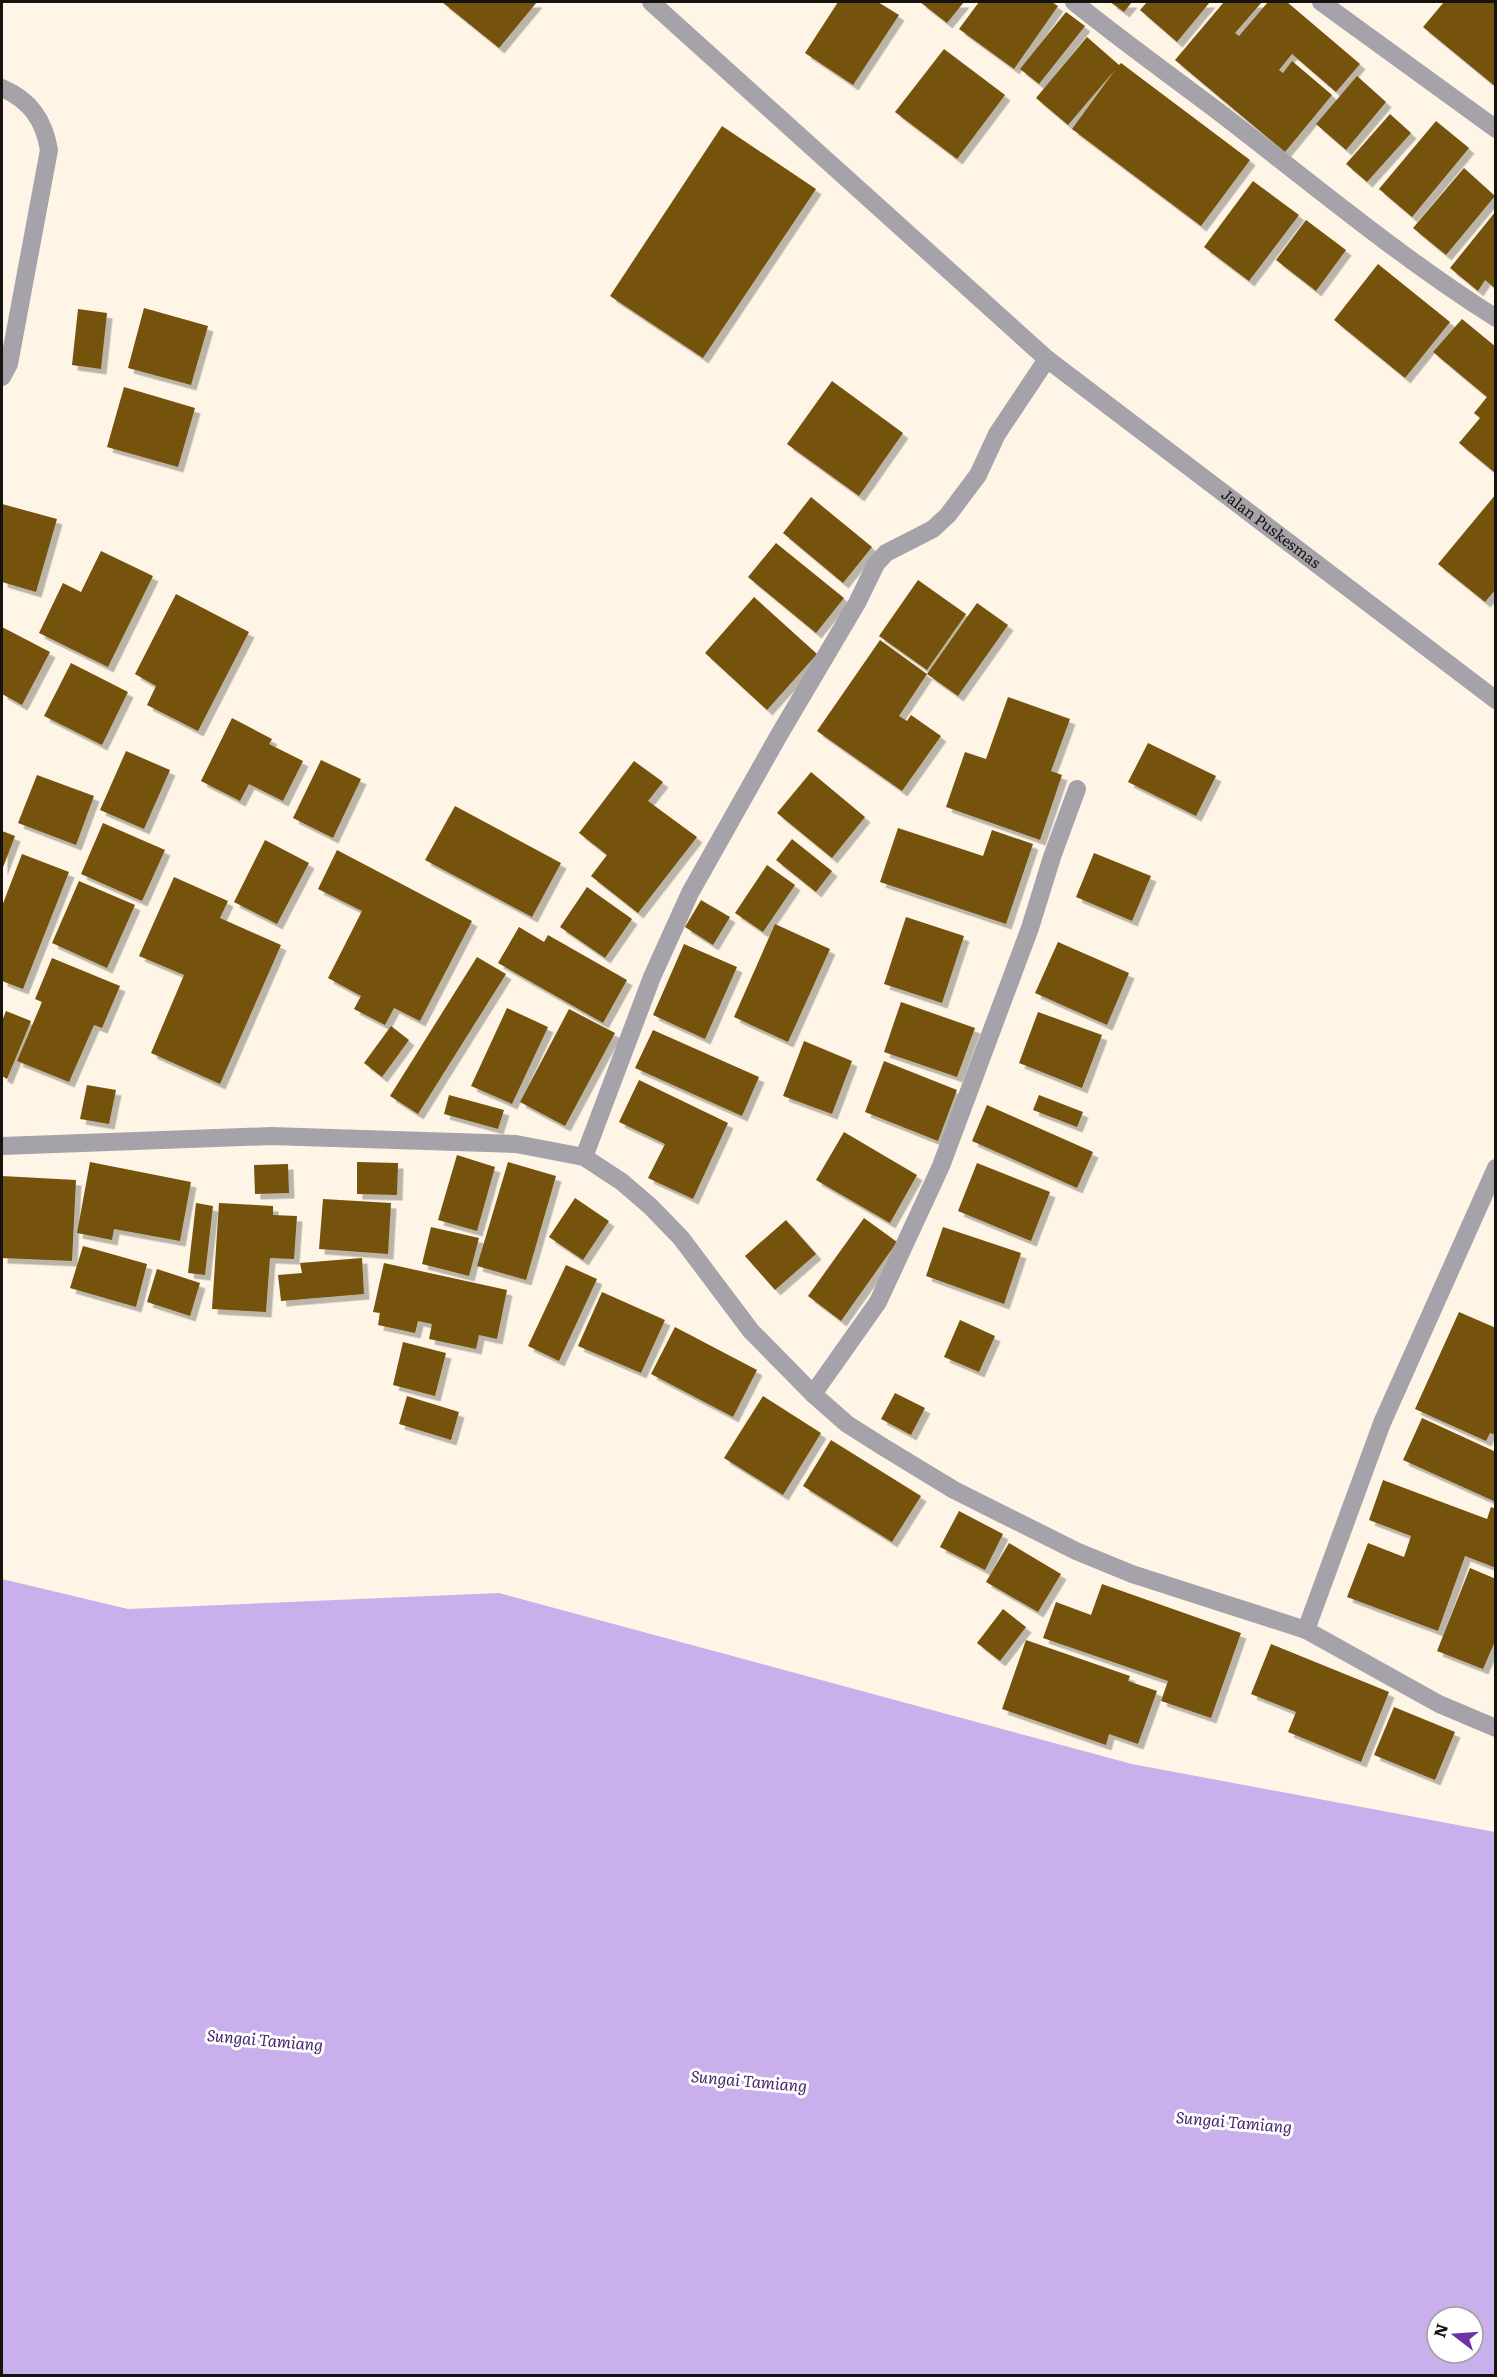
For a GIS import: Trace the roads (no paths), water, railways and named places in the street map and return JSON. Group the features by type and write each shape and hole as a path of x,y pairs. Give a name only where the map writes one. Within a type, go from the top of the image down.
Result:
{"street":[{"name":"Jalan Puskesmas","path":"651,2 1047,359 1496,700"},
{"path":"1074,2 1120,40 1217,111 1390,247 1496,318"},
{"path":"1320,2 1496,129"},
{"path":"2,88 19,96 33,112 45,130 49,150 9,364 2,377"},
{"path":"584,1156 652,977 690,894 779,735 857,603 872,572 886,552 933,529 948,514 978,475 997,434 1047,359"},
{"path":"813,1394 878,1302 941,1166 1030,928 1052,857 1077,789"},
{"path":"2,1146 271,1136 516,1144 584,1156 622,1182 651,1207 681,1238 751,1331 813,1394 848,1424 954,1490 1076,1551 1132,1574 1306,1630 1439,1704 1496,1728"},
{"path":"1306,1630 1382,1423 1496,1168"}],"water":[{"name":"Sungai Tamiang","path":"2,1579 128,1609 499,1593 1132,1764 1495,1832 1495,2375 2,2375"}]}
